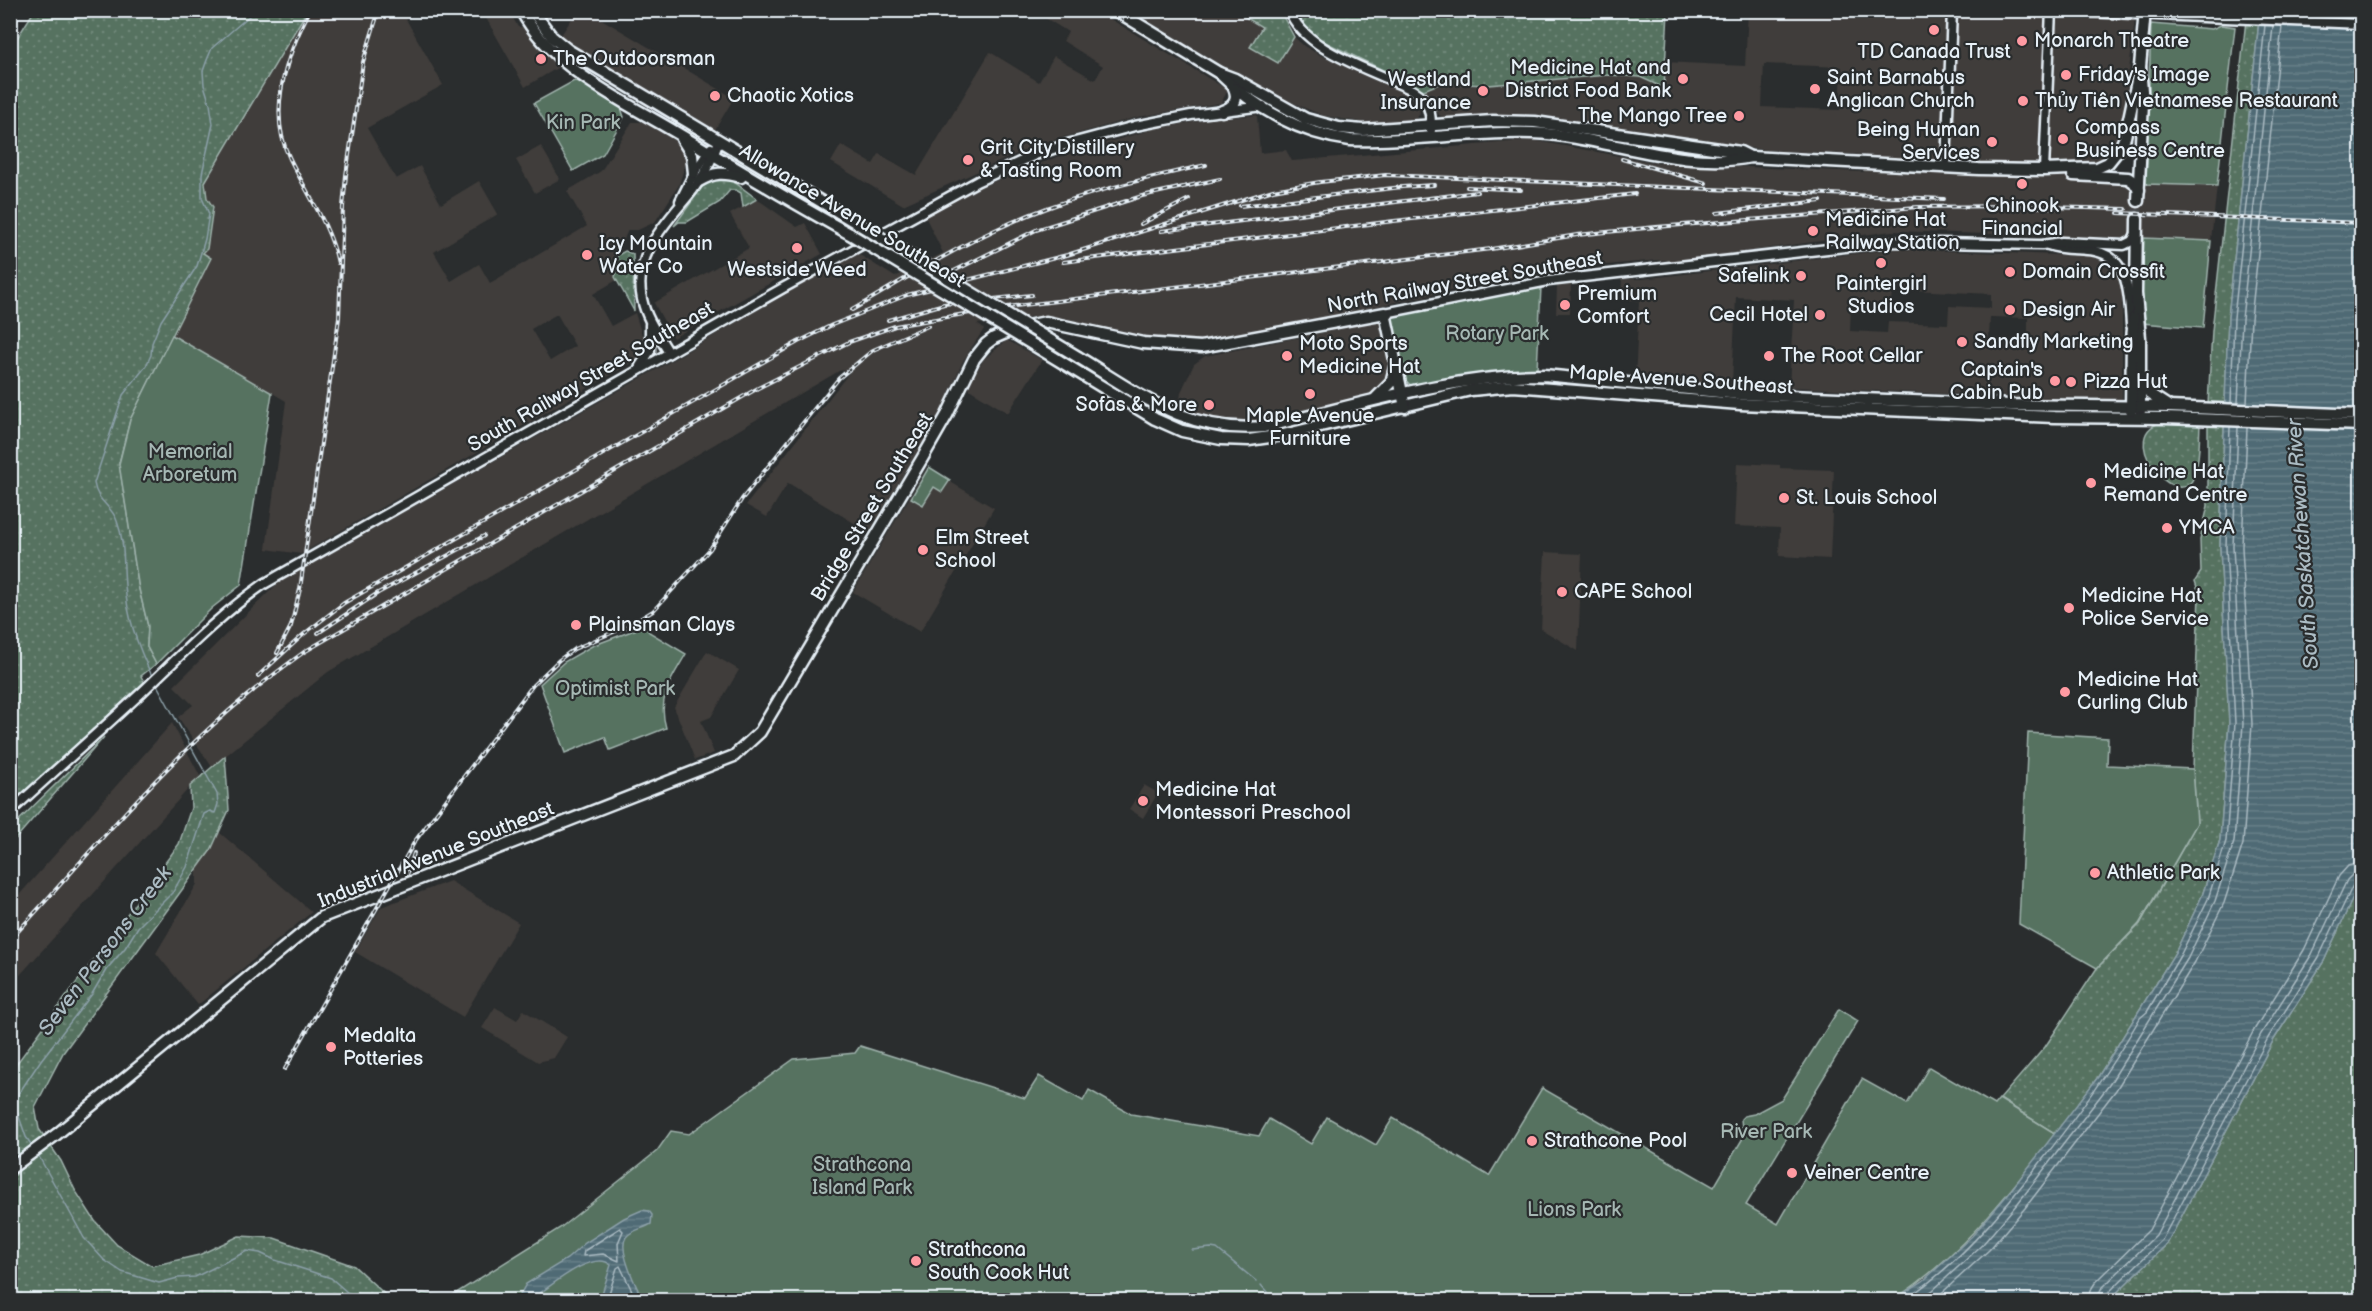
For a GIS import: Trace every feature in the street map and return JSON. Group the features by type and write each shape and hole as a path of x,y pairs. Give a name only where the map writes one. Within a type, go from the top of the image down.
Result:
{"main road":[{"name":"Allowance Avenue Southeast","path":"521,10 542,42 572,67 609,92 757,182 850,234 1142,412 1182,430"},
{"name":"Allowance Avenue Southeast","path":"532,10 552,37 568,50 1165,410 1195,421"},
{"path":"1115,10 1219,73 1235,79 1306,119 1339,128 1431,132"},
{"path":"1219,73 1234,88 1300,128 1336,138 1382,140 1493,121 1535,122 1740,152 1751,157 1946,167 2044,170 2097,168 2108,163 2115,156 2125,137 2140,68 2145,12"},
{"path":"2044,170 2059,175 2128,178 2134,182 2138,195 2143,103 2140,68"},
{"path":"1222,111 1230,108 1234,103 1236,96 1234,88"},
{"path":"676,132 691,151 696,177 723,172 757,182"},
{"path":"2136,406 2132,339 2138,219"},
{"path":"2135,418 2141,378 2136,294"},
{"path":"1385,313 1405,407"},
{"name":"North Railway Street Southeast","path":"1035,323 1063,325 1143,343 1201,347 1385,313"},
{"name":"Bridge Street Southeast","path":"760,732 929,446 974,359 994,338 1035,323"},
{"path":"1362,404 1377,398 1388,387 1393,378 1396,363"},
{"name":"Maple Avenue Southeast","path":"1195,421 1235,429 1264,427 1402,394 1470,380 1514,375 1544,375 1740,394 2012,405 2169,407 2185,413"},
{"path":"2141,378 2143,386 2151,395 2169,407"},
{"name":"Maple Avenue Southeast","path":"1182,430 1221,439 1249,440 1283,435 1471,390 1513,386 1740,404 2054,417 2135,418 2185,413"},
{"path":"2185,413 2361,415"},
{"path":"2185,413 2361,425"},
{"name":"Industrial Avenue Southeast","path":"10,1169 32,1155 322,917 734,756 760,732"}],"street":[{"path":"1289,10 1295,24 1319,45 1417,93 1429,108 1431,132"},
{"path":"1946,167 1952,10"},
{"path":"2040,10 2145,12 2361,24"},
{"path":"2044,170 2051,11"},
{"name":"South Railway Street Southeast","path":"10,812 227,611 264,584 917,213 1012,165 1071,143 1135,126 1275,103"},
{"path":"669,353 650,322 641,298 642,269 650,246 719,141"},
{"name":"North Railway Street Southeast","path":"1385,313 1548,281 1889,242 2048,245 2062,242 2124,245 2132,241 2137,231"},
{"name":"North Railway Street Southeast","path":"2048,245 2060,249 2096,251 2117,264 2128,286 2132,339"},
{"path":"616,384 643,364 649,356 650,322"}],"shaded area":[{"path":"307,11 421,11 406,19 443,85 367,128 396,179 420,166 441,204 479,181 498,214 434,252 451,281 479,264 490,283 587,226 567,191 601,171 632,122 644,122 674,140 686,162 679,185 655,222 638,230 628,230 613,265 618,268 615,277 617,280 593,294 611,326 635,313 644,341 644,348 637,360 301,554 266,549 286,401 172,335 211,258 202,253 207,249 213,207 207,198 204,183","holes":["557,314 575,346 550,361 531,329"]},
{"path":"482,11 509,11 518,27 523,27 558,63 559,67 525,87"},
{"path":"577,11 588,11 734,98 713,133 564,39 561,35"},
{"path":"1034,11 1097,11 1228,90 1221,103 1138,117 1039,144 903,205 831,162 841,145 873,164 879,154 916,175 990,52 1039,82 1054,56 1095,80 1103,66 1063,41 1068,32"},
{"path":"1130,11 1235,11 1262,27 1251,47 1278,63 1294,37 1320,55 1408,94 1418,103 1420,114 1414,121 1366,123 1324,116 1288,101 1229,70"},
{"path":"1748,11 2136,11 2122,134 2111,154 2101,161 2088,181 2217,186 2211,241 1892,231 1679,261 1659,260 1545,271 1229,337 1200,340 1144,337 1052,316 977,324 984,329 963,361 941,412 869,532 788,483 767,517 746,505 852,369 839,371 328,672 212,767 178,717 193,705 174,686 279,582 657,369 855,252 895,277 943,253 924,214 975,189 1059,156 1154,129 1209,119 1257,115 1260,153 1286,150 1292,161 1532,140 1658,163 1864,172 1865,155 1733,146 1533,114 1445,119 1439,115 1424,90 1441,83 1488,85 1609,75 1640,77 1664,87 1665,62 1745,66","holes":["1764,64 1842,67 1840,110 1762,107"]},
{"path":"541,146 560,179 535,193 516,160"},
{"path":"757,199 797,227 805,223 822,254 673,338 654,303 749,248 730,214"},
{"path":"1894,249 2089,256 2106,261 2115,268 2122,284 2122,402 1789,387 1794,300 1736,297 1732,384 1635,380 1639,301 1621,299 1622,279 1641,279","holes":["1892,289 1991,294 1991,308 1949,306 1948,324 1888,322 1887,333 1850,331 1851,305 1891,306","1990,317 2028,318 2028,340 1989,338"]},
{"path":"1571,285 1570,313 1556,313 1557,286"},
{"path":"1381,321 1391,367 1389,381 1374,395 1266,423 1239,424 1194,414 1188,411 1180,400 1181,392 1194,364 1205,356"},
{"path":"1007,340 1042,360 1008,413 969,389 984,359"},
{"name":"St. Louis School","path":"1737,463 1780,465 1780,468 1834,470 1830,559 1779,556 1780,528 1734,526"},
{"name":"Elm Street School","path":"927,468 994,508 920,632 853,592"},
{"name":"CAPE School","path":"1545,552 1582,554 1578,651 1541,629"},
{"path":"707,651 739,670 711,717 701,721 714,753 695,760 674,707"},
{"path":"172,723 200,776 11,985 11,904"},
{"name":"Medicine Hat Montessori Preschool","path":"1144,785 1158,793 1143,818 1129,809"},
{"path":"219,832 312,912 198,1005 156,953 197,884 197,869 211,850"},
{"path":"450,881 519,923 463,1017 355,952 381,907"},
{"path":"495,1007 517,1020 523,1010 567,1037 554,1058 538,1062 482,1028"}],"green space":[{"path":"34,11 307,11 205,182 207,198 213,207 207,249 203,253 211,258 130,420 119,463 139,589 148,626 147,647 156,664 141,676 144,682 11,806 11,48"},
{"path":"1235,11 1280,11 1294,37 1278,63 1250,47 1262,27"},
{"path":"1293,11 1668,11 1664,88 1640,77 1609,75 1488,85 1441,83 1424,90 1319,39 1302,25"},
{"path":"2247,11 2260,11 2228,318 2220,547 2229,723 2220,840 2202,896 2176,951 2098,1077 2056,1134 2000,1099 2045,1047 2097,968 2140,924 2197,823 2193,769 2199,593 2195,581 2201,572 2200,539 2208,506 2208,405 2212,331"},
{"path":"2151,24 2212,29 2221,25 2235,27 2217,186 2146,184"},
{"name":"Kin Park","path":"574,81 581,82 621,108 624,117 603,154 573,171 534,103"},
{"path":"717,178 730,179 757,199 743,207 741,193 730,190 720,202 687,222 679,222 674,226 703,186"},
{"path":"2144,238 2211,241 2203,328 2141,323"},
{"path":"625,251 633,254 634,311 615,277 618,268 612,266 618,255"},
{"name":"Rotary Park","path":"1541,287 1537,370 1413,387 1405,380 1391,317"},
{"name":"Memorial Arboretum","path":"172,335 272,393 241,585 212,608 156,664 147,647 148,626 139,589 119,464 130,420"},
{"path":"2165,422 2200,425 2196,471 2186,486 2175,486 2163,479 2153,468 2146,454 2144,440 2150,429"},
{"path":"929,467 950,480 942,492 934,487 923,505 911,498"},
{"name":"Optimist Park","path":"645,626 649,632 686,654 664,698 666,728 610,750 605,737 565,753 540,684 564,662 592,646"},
{"name":"Athletic Park","path":"2028,733 2108,738 2107,765 2193,769 2197,823 2139,924 2097,968 2019,924"},
{"path":"104,737 11,844 11,828"},
{"path":"225,756 229,810 211,850 63,1053 35,1107 39,1129 61,1161 75,1190 95,1221 117,1245 152,1266 199,1255 239,1236 274,1238 354,1266 391,1300 11,1300 10,1178 17,1174 9,1134 9,1103 17,1063 179,844 191,808 190,786"},
{"path":"2361,880 2361,1300 2109,1300 2167,1244 2273,1041 2324,961"},
{"name":"Strathcona Island Park","path":"1839,1009 1858,1021 1746,1205 1778,1224 1862,1079 1907,1104 1929,1067 1994,1105 1999,1099 2056,1134 2001,1202 1961,1245 1917,1283 1893,1300 417,1300 422,1293 450,1297 560,1228 657,1151 671,1131 689,1134 794,1059 855,1053 860,1046 1025,1098 1039,1076 1083,1101 1089,1090 1131,1114 1259,1136 1269,1119 1311,1144 1327,1117 1376,1145 1393,1118 1489,1176 1542,1088 1714,1187 1743,1138 1741,1119 1782,1099"}],"water":[{"name":"South Saskatchewan River","path":"2260,11 2361,11 2361,880 2324,961 2273,1041 2167,1244 2109,1300 1893,1300 1923,1281 1972,1236 2008,1194 2098,1077 2176,951 2202,896 2220,840 2229,723 2220,547 2228,318"},
{"path":"642,1210 649,1211 652,1215 651,1224 631,1233 624,1242 628,1266 641,1296 638,1300 600,1300 611,1265 604,1261 594,1262 573,1270 529,1299 520,1295 526,1284 567,1259 585,1243 624,1218"}],"waterway":[{"name":"Seven Persons Creek","path":"153,678 143,656 128,609 120,529 112,511 98,495 94,483 123,395 146,366 161,321 197,266 205,239 209,214 202,198 202,174 213,124 203,71 212,48 256,10"},
{"name":"Seven Persons Creek","path":"33,1147 26,1137 15,1105 19,1093 138,927 173,892 187,867 204,814 210,811 215,813 218,804 217,794 157,685"},
{"name":"Seven Persons Creek","path":"37,1153 84,1238 104,1260 122,1272 159,1283 178,1278 195,1277 247,1251 260,1253 331,1278 356,1300"},
{"path":"1192,1250 1217,1249 1256,1281"},
{"path":"1261,1285 1267,1292 1262,1300"}],"tunnel":[{"path":"2137,219 2138,201"}],"railway":[{"path":"310,10 287,64 282,83 280,122 283,141 290,159 324,223 338,263"},
{"path":"277,653 291,626 300,589 339,318 346,175 363,62 379,10"},
{"path":"1622,159 1706,183"},
{"path":"852,310 947,254 1021,218 1106,189 1206,165"},
{"path":"258,676 304,634 344,603 798,342 832,325 907,295 1067,255 1273,190 1386,175 1944,199"},
{"path":"930,283 1036,230 1142,196 1220,179"},
{"path":"1240,206 1434,185"},
{"path":"1467,187 1521,190"},
{"path":"1161,231 1477,192"},
{"path":"1063,262 1635,194"},
{"path":"1141,224 1189,199"},
{"path":"1717,213 1821,201"},
{"path":"10,940 127,810 176,760 239,703 304,652 758,388 849,342 895,326 999,308 1656,227 1918,207 2008,206 2126,209"},
{"path":"2118,213 2362,223"},
{"path":"888,320 944,304 1032,295"},
{"path":"285,1069 415,841 533,685 574,649 630,625 653,611 710,549 742,499 839,378 873,350 928,326"},
{"path":"318,633 378,593 484,536"},
{"path":"407,875 414,853"}],"place":[{"name":"TD Canada Trust","path":"1934,30"},
{"name":"Monarch Theatre","path":"2022,41"},
{"name":"The Outdoorsman","path":"541,59"},
{"name":"Friday's Image","path":"2066,75"},
{"name":"Medicine Hat and District Food Bank","path":"1683,79"},
{"name":"Saint Barnabus Anglican Church","path":"1815,89"},
{"name":"Westland Insurance","path":"1483,91"},
{"name":"Chaotic Xotics","path":"715,96"},
{"name":"Thủy Tiên Vietnamese Restaurant","path":"2023,101"},
{"name":"The Mango Tree","path":"1739,116"},
{"name":"Compass Business Centre","path":"2063,139"},
{"name":"Being Human Services","path":"1992,142"},
{"name":"Grit City Distillery & Tasting Room","path":"968,160"},
{"name":"Chinook Financial","path":"2022,184"},
{"name":"Medicine Hat Railway Station","path":"1813,231"},
{"name":"Westside Weed","path":"797,248"},
{"name":"Icy Mountain Water Co","path":"587,255"},
{"name":"Paintergirl Studios","path":"1881,263"},
{"name":"Domain Crossfit","path":"2010,272"},
{"name":"Safelink","path":"1801,276"},
{"name":"Premium Comfort","path":"1565,305"},
{"name":"Design Air","path":"2010,310"},
{"name":"Cecil Hotel","path":"1820,315"},
{"name":"Sandfly Marketing","path":"1962,342"},
{"name":"Moto Sports Medicine Hat","path":"1287,356"},
{"name":"The Root Cellar","path":"1769,356"},
{"name":"Captain's Cabin Pub","path":"2055,381"},
{"name":"Pizza Hut","path":"2071,382"},
{"name":"Maple Avenue Furniture","path":"1310,394"},
{"name":"Sofas & More","path":"1209,405"},
{"name":"Medicine Hat Remand Centre","path":"2091,483"},
{"name":"St. Louis School","path":"1784,498"},
{"name":"YMCA","path":"2167,528"},
{"name":"Elm Street School","path":"923,550"},
{"name":"CAPE School","path":"1562,592"},
{"name":"Medicine Hat Police Service","path":"2069,608"},
{"name":"Plainsman Clays","path":"576,625"},
{"name":"Medicine Hat Curling Club","path":"2065,692"},
{"name":"Medicine Hat Montessori Preschool","path":"1143,801"},
{"name":"Athletic Park","path":"2095,873"},
{"name":"Medalta Potteries","path":"331,1047"},
{"name":"Strathcone Pool","path":"1532,1141"},
{"name":"Veiner Centre","path":"1792,1173"},
{"name":"Strathcona South Cook Hut","path":"916,1261"}],"park label":[{"name":"River Park","path":"1766,1132"},
{"name":"Lions Park","path":"1574,1210"}]}
